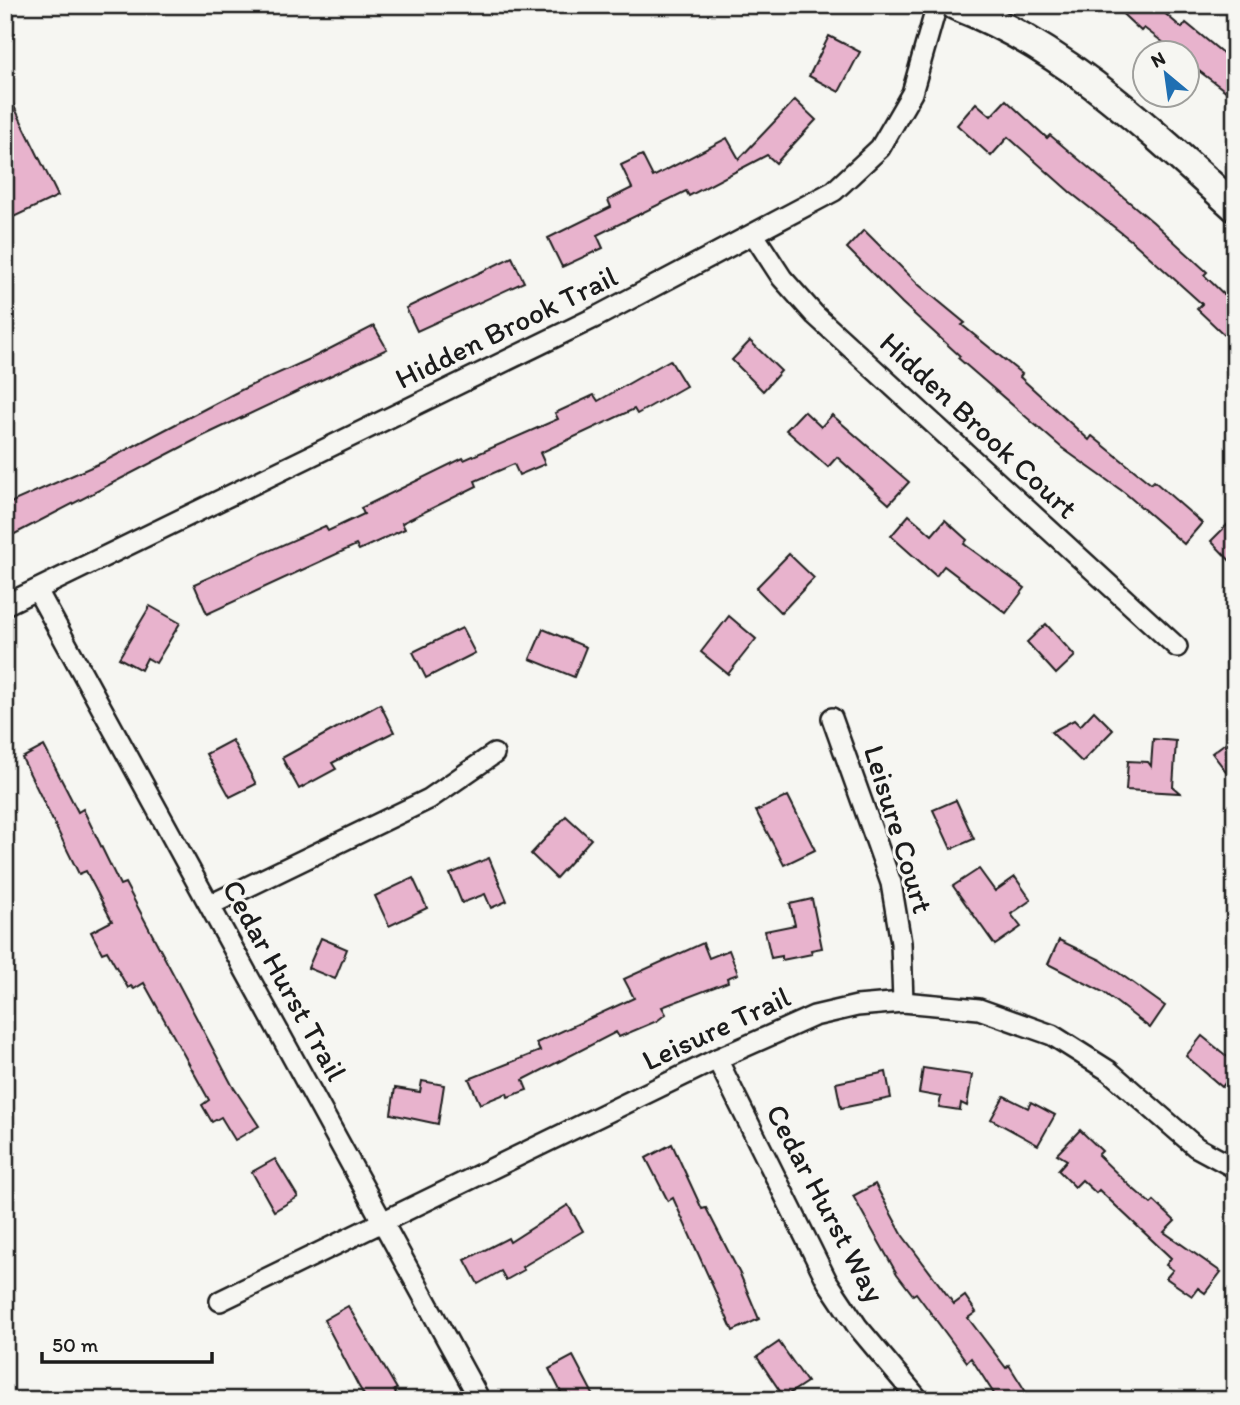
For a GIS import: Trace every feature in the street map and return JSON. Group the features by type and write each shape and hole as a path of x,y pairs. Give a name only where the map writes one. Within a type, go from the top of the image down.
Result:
{"street":[{"name":"Hidden Brook Trail","path":"5,605 596,317 834,191 880,148 912,93 937,5"},
{"path":"955,5 1034,42 1133,115 1235,206"},
{"name":"Hidden Brook Court","path":"754,235 782,278 815,315 1177,647"},
{"name":"Cedar Hurst Trail","path":"37,590 480,1400"},
{"name":"Leisure Court","path":"832,718 891,883 901,943 902,1002"},
{"path":"210,905 429,799 494,754"},
{"name":"Leisure Trail","path":"220,1301 718,1059 814,1016 857,1006 902,1002 979,1009 1052,1035 1109,1071 1196,1147 1235,1168"},
{"name":"Cedar Hurst Way","path":"718,1059 827,1281 857,1326 919,1400"}],"building":[{"path":"1113,5 1155,5 1182,28 1186,23 1235,63 1235,98 1202,73 1202,38 1157,38 1144,28 1141,31"},
{"path":"829,36 860,52 839,92 809,76"},
{"path":"5,88 58,196 5,221"},
{"path":"795,100 816,120 776,163 767,155 689,196 686,191 597,235 603,248 562,267 548,238 611,207 608,200 632,188 621,165 642,155 653,177 727,138 739,159"},
{"path":"1006,100 1047,138 1050,135 1153,222 1207,272 1204,275 1235,305 1235,345 1197,309 1202,304 1008,137 991,156 957,125 976,103 991,116"},
{"path":"864,230 919,285 965,323 962,325 1022,374 1020,377 1089,440 1092,436 1151,484 1154,481 1202,523 1184,544 1125,493 1062,448 958,358 960,356 847,248"},
{"path":"512,257 524,282 417,331 406,308"},
{"path":"374,326 387,349 203,436 5,539 5,508 14,501 105,461 241,390"},
{"path":"750,341 781,371 763,391 732,360"},
{"path":"670,360 686,386 637,414 634,409 540,453 545,464 519,475 514,464 475,481 477,486 402,523 405,529 359,550 356,545 207,614 194,584 325,526 328,531 364,514 361,508 463,458 464,460 558,419 555,413 594,395 598,401"},
{"path":"804,411 821,427 832,415 909,482 889,504 837,457 828,467 786,430"},
{"path":"909,515 932,535 945,520 967,540 964,544 1025,588 1006,613 944,566 936,576 891,536"},
{"path":"1235,517 1235,566 1211,541"},
{"path":"789,554 814,578 781,613 756,588"},
{"path":"150,606 180,623 156,663 147,658 141,670 119,658"},
{"path":"729,616 756,639 728,674 701,652"},
{"path":"1046,624 1075,656 1056,674 1027,642"},
{"path":"462,628 475,653 426,678 413,652"},
{"path":"543,629 586,647 574,677 530,659"},
{"path":"380,704 394,732 332,763 336,769 299,789 282,758"},
{"path":"1094,711 1113,730 1082,762 1051,732 1074,720 1080,726"},
{"path":"1235,736 1235,783 1212,753"},
{"path":"1153,739 1176,741 1173,787 1180,793 1126,790 1128,761 1148,762 1151,766"},
{"path":"232,740 256,784 230,797 206,754"},
{"path":"44,746 78,812 83,809 120,885 125,883 232,1085 259,1126 235,1140 221,1117 212,1122 202,1105 209,1100 144,983 134,989 131,986 128,988 107,951 102,953 91,932 112,921 86,871 79,874 22,758"},
{"path":"788,796 815,850 784,865 756,811"},
{"path":"956,800 974,839 951,849 933,810"},
{"path":"566,816 591,839 556,878 531,854"},
{"path":"489,858 507,901 491,908 485,894 462,903 450,874"},
{"path":"979,869 995,891 1015,877 1031,900 1011,914 1021,927 995,945 953,886"},
{"path":"413,878 427,908 389,926 375,896"},
{"path":"812,899 822,948 811,950 812,954 782,960 782,956 771,958 765,931 795,925 790,904"},
{"path":"321,938 347,949 335,979 308,968"},
{"path":"1059,940 1101,960 1165,1006 1150,1028 1103,992 1048,964"},
{"path":"703,943 709,958 729,950 738,974 727,978 728,982 662,1007 666,1014 657,1021 619,1037 616,1032 523,1080 527,1090 508,1097 507,1093 480,1104 469,1079 540,1051 536,1043 634,998 624,979"},
{"path":"1202,1036 1235,1063 1235,1071 1222,1087 1186,1056"},
{"path":"923,1068 972,1075 967,1106 961,1103 960,1110 939,1107 941,1097 919,1093"},
{"path":"886,1072 891,1098 841,1108 836,1083"},
{"path":"422,1081 444,1085 438,1124 391,1114 395,1088 420,1092"},
{"path":"1004,1096 1028,1108 1031,1102 1055,1115 1038,1145 991,1119"},
{"path":"1080,1130 1102,1151 1098,1155 1130,1186 1151,1204 1154,1201 1175,1221 1164,1232 1221,1272 1205,1293 1198,1288 1192,1296 1166,1278 1173,1270 1166,1265 1171,1258 1099,1190 1096,1193 1082,1180 1075,1187 1058,1170 1067,1160 1057,1154"},
{"path":"672,1144 702,1209 706,1208 740,1274 759,1319 733,1331 673,1198 668,1201 646,1158"},
{"path":"275,1159 298,1197 274,1211 252,1172"},
{"path":"875,1184 903,1236 954,1304 965,1296 976,1312 968,1318 1006,1368 1009,1365 1031,1400 998,1400 971,1358 967,1362 916,1293 913,1295 897,1274 853,1196"},
{"path":"568,1205 583,1231 522,1267 524,1270 506,1280 501,1271 478,1284 465,1260 508,1238 510,1242"},
{"path":"348,1306 397,1389 394,1390 399,1400 367,1400 358,1385 324,1320"},
{"path":"779,1342 807,1382 784,1397 757,1357"},
{"path":"573,1356 596,1400 565,1400 549,1369"}]}
